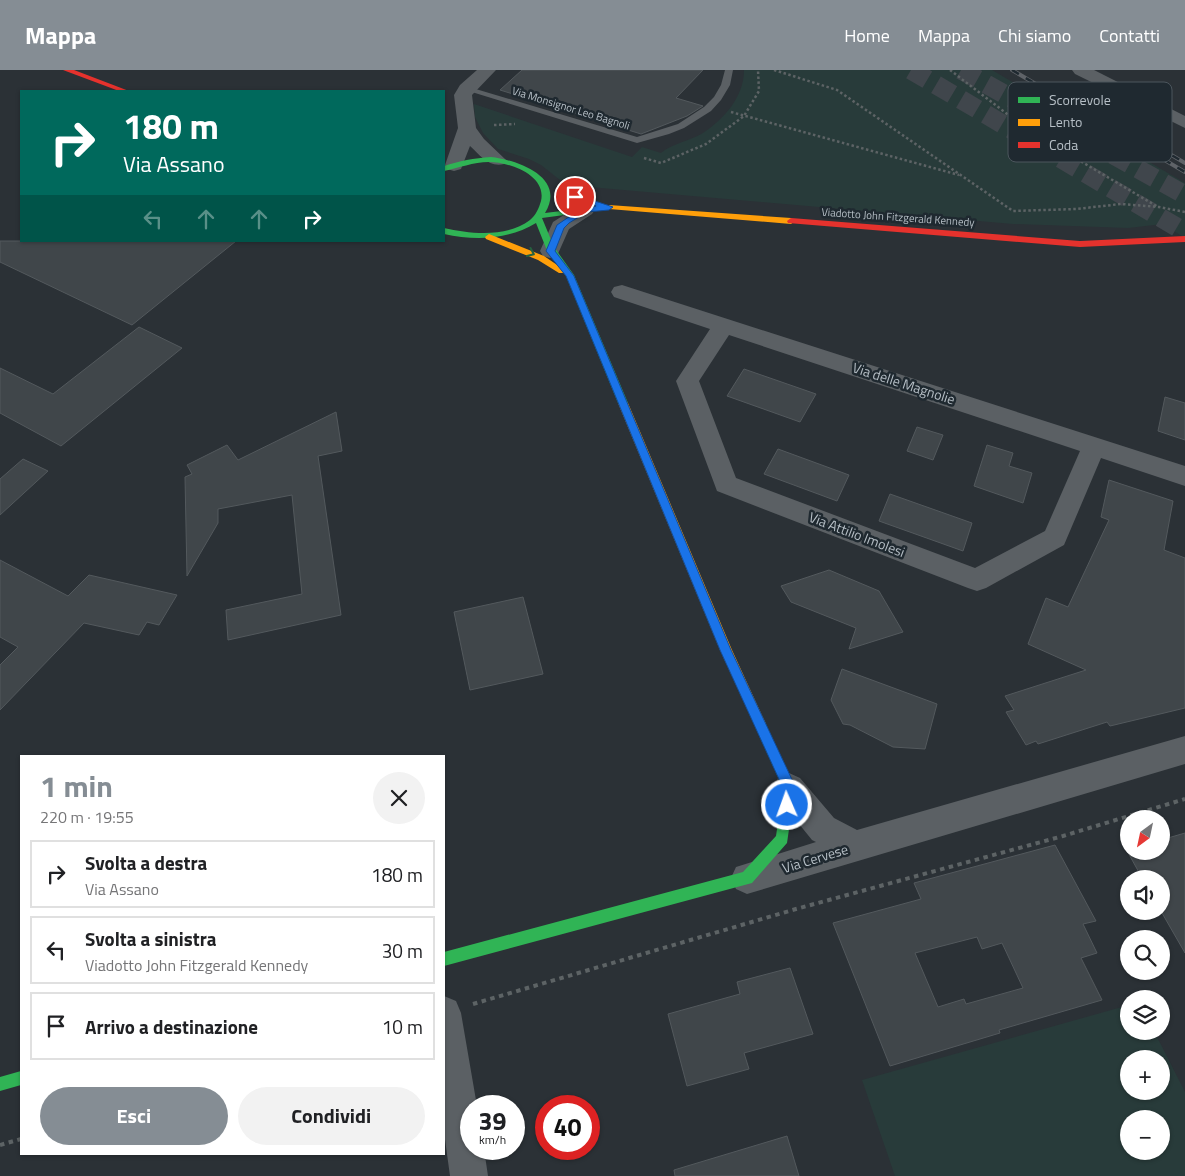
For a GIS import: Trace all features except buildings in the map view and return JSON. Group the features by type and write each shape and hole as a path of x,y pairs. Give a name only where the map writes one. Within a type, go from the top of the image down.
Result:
{"main road":[{"path":"67,70 122,90"},
{"path":"449,167 483,160 497,160 524,167 542,182 557,190"},
{"path":"445,231 458,235 490,237 508,233 525,226 538,216 545,205 546,193 542,182"},
{"name":"Viadotto John Fitzgerald Kennedy","path":"538,216 584,205 1080,244 1185,239"},
{"path":"538,216 543,237 550,251 570,276 726,650 789,788 782,839 747,878"},
{"path":"490,237 541,258 570,276"},
{"name":"Via Cervese","path":"445,959 747,878"},
{"path":"0,1084 20,1078"}],"street":[{"path":"487,70 466,88 463,96 467,128 477,142 497,160"},
{"path":"1091,73 1108,82"},
{"path":"1172,116 1185,123"},
{"path":"449,167 467,128"},
{"path":"550,251 560,226 584,205"},
{"name":"Via delle Magnolie","path":"622,292 1185,476"},
{"name":"Via Attilio Imolesi","path":"724,325 687,381 726,484 977,580 1054,538 1094,446"},
{"name":"Via Cervese","path":"747,878 1185,750"},
{"path":"789,788 823,829 855,846"},
{"path":"445,1020 469,1176"}],"lane":[{"name":"Via Monsignor Leo Bagnoli","path":"466,88 637,140 658,136 685,124 711,106 721,95 729,76 729,70"}],"path":[{"path":"774,70 837,90 1013,211 1076,209 1121,204 1159,207 1185,212"},
{"path":"950,70 1008,115"},
{"path":"711,106 962,176"},
{"path":"1082,162 1159,207"},
{"path":"445,1013 796,909 1063,836 1185,799"},
{"path":"0,1145 20,1139"}],"green space":[{"path":"744,70 992,70 1012,82 1008,82 1008,162 1149,162 1185,183 1185,238 1163,224 1128,228 1013,224 578,186 560,180 541,165 529,159 498,149 483,133 475,117 474,104 632,157 642,147 661,153 703,133 718,121 737,98"},
{"path":"1120,1008 1120,1040 1159,1040 1164,1050 1120,1050 1120,1100 1170,1100 1170,1062 1185,1092 1185,1176 895,1176 862,1080"}],"tunnel":[{"path":"911,70 1008,127"},
{"path":"961,70 1008,96"},
{"path":"1067,162 1185,232"},
{"path":"1126,162 1185,195"}],"railway":[{"path":"1012,70 1032,82"},
{"path":"1172,155 1185,163"},
{"path":"1168,162 1185,172"}],"traffic: fast":[{"path":"445,169 479,160 503,161 525,169 541,182 546,192 543,210 534,221 521,229 506,233 472,236 445,231"},
{"path":"594,209 537,216 550,248 570,275 623,403"},
{"path":"445,959 747,878 782,839 789,788 760,724"},
{"path":"0,1084 20,1078"}],"traffic: slow":[{"path":"594,209 609,207 791,221"},
{"path":"489,237 541,258 562,271"},
{"path":"623,403 726,650 760,724"}],"traffic: jam":[{"path":"67,70 122,90"},
{"path":"791,221 1080,244 1185,239"}],"route":[{"path":"575,197 609,207 585,210 566,221 560,226 550,251 570,276 726,650 789,788 787,805"}]}
